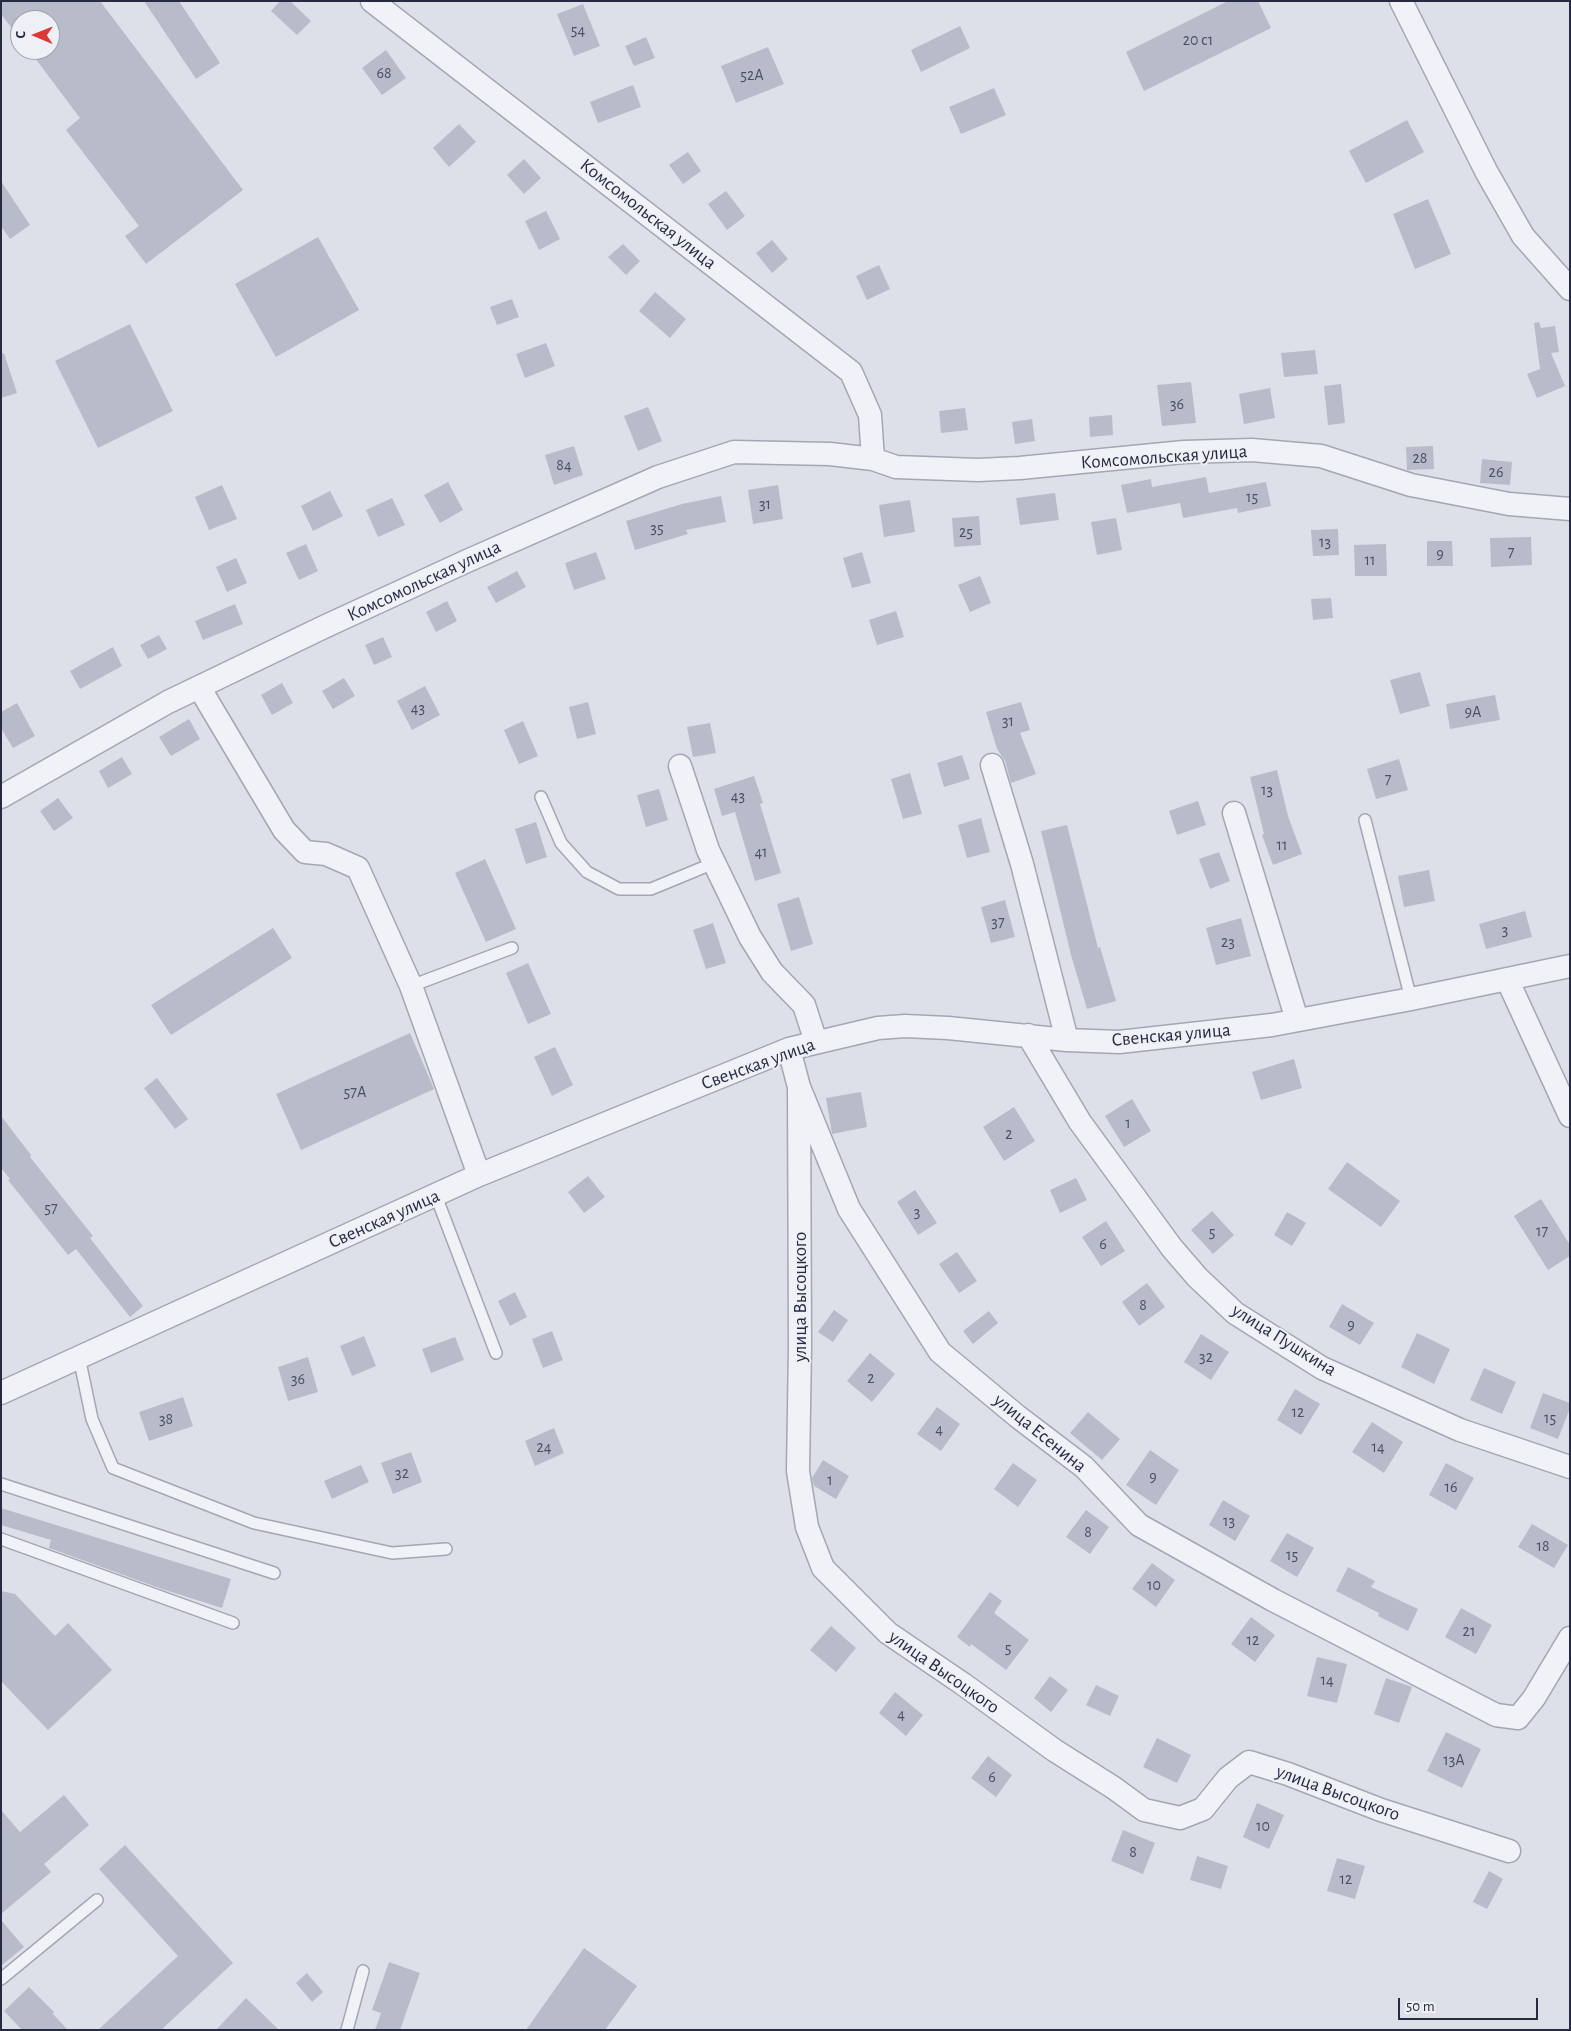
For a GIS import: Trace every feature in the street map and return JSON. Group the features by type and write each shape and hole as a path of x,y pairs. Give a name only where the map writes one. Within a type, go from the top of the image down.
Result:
{"street":[{"name":"Комсомольская улица","path":"372,1 851,372 870,415 873,459"},
{"path":"1401,1 1486,171 1523,236 1570,289"},
{"name":"Комсомольская улица","path":"1,797 199,687 458,565 658,477 734,452 830,454 873,459 896,467 978,470 1020,468 1184,452 1252,450 1321,456 1411,485 1509,504 1570,509"},
{"path":"199,687 284,830 305,852 326,854 358,868 411,986 479,1175"},
{"path":"992,765 1022,864 1067,1040"},
{"path":"680,766 714,862 750,937 772,972 804,1005 816,1042"},
{"path":"1234,813 1297,1020"},
{"name":"Свенская улица","path":"1,1393 479,1175 789,1049 878,1028 905,1026 948,1028 1067,1040 1119,1042 1272,1025 1570,966"},
{"path":"1507,980 1570,1116"},
{"name":"улица Пушкина","path":"1028,1035 1080,1122 1172,1248 1197,1277 1235,1314 1322,1368 1460,1430 1570,1467"},
{"name":"улица Есенина","path":"789,1049 800,1086 849,1209 940,1352 1017,1416 1084,1466 1139,1525 1273,1600 1496,1715 1518,1718 1534,1698 1570,1638"},
{"name":"улица Высоцкого","path":"800,1086 798,1472 807,1527 823,1568 888,1633 963,1684 1054,1750 1114,1788 1144,1810 1180,1818 1203,1809 1228,1778 1249,1762 1288,1774 1381,1810 1509,1851"}],"lane":[{"path":"541,797 561,843 587,872 619,889 651,888 714,862"},
{"path":"1365,820 1411,999"},
{"path":"411,986 512,948"},
{"path":"436,1196 496,1353"},
{"path":"79,1357 92,1418 114,1468 254,1523 392,1553 446,1549"},
{"path":"1,1484 274,1572"},
{"path":"1,1539 233,1623"},
{"path":"1,1979 97,1900"},
{"path":"348,2030 362,1971"}],"building":[{"path":"1,1 100,1 243,190 146,264 125,236 139,226 66,130 80,118 36,60 60,60 60,10 10,10 10,26 1,14"},
{"path":"144,1 179,1 220,63 196,79"},
{"path":"280,1 290,1 311,21 297,35 271,11"},
{"path":"1228,1 1258,1 1271,28 1144,91 1126,52"},
{"path":"583,4 600,46 574,56 557,14"},
{"path":"960,26 970,48 921,72 911,50"},
{"path":"646,37 655,58 634,66 625,46"},
{"path":"768,47 784,84 736,103 721,66"},
{"path":"386,50 406,78 382,95 362,68"},
{"path":"633,85 641,107 598,123 590,102"},
{"path":"994,88 1006,115 961,134 949,107"},
{"path":"1407,120 1424,152 1366,183 1349,151"},
{"path":"459,124 476,142 449,167 433,148"},
{"path":"688,152 701,171 683,184 669,165"},
{"path":"524,159 541,178 524,194 507,175"},
{"path":"1,181 30,225 10,239 1,226"},
{"path":"726,191 745,216 727,230 708,204"},
{"path":"1428,199 1451,254 1415,269 1393,214"},
{"path":"546,211 560,239 539,250 525,221"},
{"path":"318,237 359,310 276,357 235,284"},
{"path":"772,240 788,259 772,273 756,253"},
{"path":"623,244 640,261 626,275 608,257"},
{"path":"879,265 890,289 867,300 856,276"},
{"path":"655,292 686,319 670,338 639,311"},
{"path":"512,299 519,317 497,325 490,307"},
{"path":"1539,322 1541,328 1555,326 1559,352 1551,353 1565,386 1537,398 1527,374 1540,369 1534,323"},
{"path":"130,324 173,411 98,448 55,361"},
{"path":"546,343 555,366 525,378 516,354"},
{"path":"1315,350 1318,374 1284,377 1281,353"},
{"path":"4,353 17,393 1,398 1,354"},
{"path":"1191,382 1196,423 1162,426 1157,385"},
{"path":"1341,384 1345,423 1328,425 1324,386"},
{"path":"1270,388 1275,418 1244,424 1239,394"},
{"path":"648,407 662,441 638,451 624,416"},
{"path":"965,408 968,430 941,433 939,411"},
{"path":"1112,415 1113,435 1090,437 1089,417"},
{"path":"1032,419 1035,441 1015,444 1012,422"},
{"path":"574,446 583,475 554,485 545,455"},
{"path":"1433,446 1434,469 1407,470 1406,447"},
{"path":"1482,459 1512,462 1510,485 1480,483"},
{"path":"1206,477 1209,493 1266,482 1271,506 1238,513 1237,508 1183,518 1180,503 1127,513 1121,485 1151,479 1152,487"},
{"path":"448,482 463,510 440,523 424,495"},
{"path":"222,485 237,519 209,530 195,497"},
{"path":"778,485 783,519 753,524 748,490"},
{"path":"330,491 343,516 313,531 301,506"},
{"path":"1055,493 1059,520 1020,525 1016,498"},
{"path":"721,496 726,522 686,530 688,534 635,550 626,521 682,504"},
{"path":"392,498 405,525 378,537 366,510"},
{"path":"910,500 915,532 884,537 879,505"},
{"path":"979,516 981,545 954,547 952,518"},
{"path":"1116,518 1122,550 1097,555 1091,522"},
{"path":"1338,529 1339,555 1313,556 1311,530"},
{"path":"1531,537 1532,565 1491,567 1490,538"},
{"path":"1427,541 1452,541 1453,566 1427,566"},
{"path":"306,544 318,571 299,580 286,553"},
{"path":"1386,544 1387,576 1355,576 1354,545"},
{"path":"596,552 606,579 574,590 565,563"},
{"path":"862,552 871,583 852,588 843,558"},
{"path":"236,558 247,583 227,592 216,567"},
{"path":"517,571 526,587 496,603 487,587"},
{"path":"980,576 991,603 970,612 958,585"},
{"path":"1331,598 1333,618 1313,620 1311,599"},
{"path":"447,601 457,621 436,632 426,612"},
{"path":"235,604 243,624 203,640 195,621"},
{"path":"896,611 904,637 877,645 869,620"},
{"path":"159,635 167,649 148,659 140,645"},
{"path":"383,637 392,657 374,665 365,645"},
{"path":"113,647 122,666 80,689 70,671"},
{"path":"1420,672 1430,706 1400,714 1390,680"},
{"path":"344,678 355,696 333,709 322,691"},
{"path":"282,683 293,703 272,715 261,695"},
{"path":"425,686 440,715 412,730 397,701"},
{"path":"1495,695 1500,720 1450,729 1446,704"},
{"path":"588,702 596,734 577,739 569,707"},
{"path":"1021,702 1030,730 1020,733 1036,774 1011,783 1005,761 997,749 986,712"},
{"path":"17,703 35,736 13,748 1,728 1,712"},
{"path":"189,719 200,739 171,756 159,737"},
{"path":"523,721 538,756 519,764 504,730"},
{"path":"710,723 716,753 693,757 687,727"},
{"path":"962,755 970,779 944,787 937,763"},
{"path":"122,757 132,774 108,788 99,771"},
{"path":"1399,759 1408,790 1376,799 1367,769"},
{"path":"1277,770 1288,816 1302,854 1273,865 1262,835 1264,834 1250,777"},
{"path":"910,773 922,814 903,819 891,779"},
{"path":"754,776 763,803 760,804 781,873 755,881 735,812 722,816 714,789"},
{"path":"659,789 668,820 646,827 637,795"},
{"path":"58,798 73,818 54,831 40,811"},
{"path":"1198,801 1206,825 1177,835 1169,811"},
{"path":"981,818 990,852 967,858 958,825"},
{"path":"536,822 547,857 526,864 515,829"},
{"path":"1067,825 1098,948 1100,947 1116,1001 1087,1009 1071,955 1041,831"},
{"path":"1219,852 1230,881 1210,889 1199,859"},
{"path":"485,859 516,929 486,942 455,873"},
{"path":"1429,870 1435,901 1404,907 1398,876"},
{"path":"799,897 813,944 791,951 777,904"},
{"path":"1005,900 1015,937 991,943 981,907"},
{"path":"1525,911 1532,937 1486,949 1479,924"},
{"path":"1241,918 1251,956 1216,965 1206,928"},
{"path":"713,923 726,963 706,969 693,930"},
{"path":"273,928 292,958 171,1035 151,1005"},
{"path":"528,963 551,1014 528,1024 506,973"},
{"path":"410,1033 434,1089 301,1150 276,1094"},
{"path":"555,1047 573,1085 552,1096 534,1057"},
{"path":"1294,1059 1302,1088 1261,1100 1252,1072"},
{"path":"157,1078 188,1119 175,1129 144,1088"},
{"path":"861,1092 867,1127 832,1134 826,1098"},
{"path":"1132,1099 1151,1131 1124,1147 1105,1116"},
{"path":"1014,1107 1035,1141 1004,1161 983,1127"},
{"path":"1,1116 31,1155 30,1157 93,1236 90,1238 143,1306 130,1317 76,1249 68,1255 8,1180 10,1179 1,1168"},
{"path":"1347,1162 1400,1201 1381,1227 1328,1189"},
{"path":"588,1176 605,1197 584,1213 568,1192"},
{"path":"1076,1178 1087,1200 1060,1213 1050,1190"},
{"path":"915,1190 937,1223 918,1235 897,1202"},
{"path":"1541,1199 1570,1245 1570,1256 1548,1270 1514,1216"},
{"path":"1212,1211 1234,1235 1213,1254 1191,1230"},
{"path":"1287,1212 1306,1223 1292,1246 1274,1235"},
{"path":"1106,1221 1125,1251 1101,1266 1082,1237"},
{"path":"957,1252 977,1281 959,1293 939,1264"},
{"path":"1147,1283 1165,1307 1139,1326 1122,1302"},
{"path":"515,1292 527,1317 510,1326 498,1301"},
{"path":"1342,1304 1374,1323 1360,1345 1329,1327"},
{"path":"834,1310 848,1320 833,1342 818,1332"},
{"path":"989,1311 998,1323 973,1344 963,1331"},
{"path":"552,1331 563,1360 543,1368 532,1339"},
{"path":"1417,1333 1450,1349 1434,1384 1401,1367"},
{"path":"1201,1334 1229,1352 1211,1380 1184,1362"},
{"path":"364,1336 376,1366 352,1376 340,1346"},
{"path":"455,1337 464,1360 431,1373 422,1349"},
{"path":"870,1353 895,1374 872,1402 847,1381"},
{"path":"308,1357 318,1392 288,1401 278,1367"},
{"path":"1484,1368 1516,1382 1502,1414 1470,1400"},
{"path":"1295,1389 1320,1404 1301,1435 1277,1420"},
{"path":"1543,1393 1570,1403 1570,1408 1558,1439 1530,1428"},
{"path":"183,1397 193,1426 149,1441 139,1412"},
{"path":"937,1407 960,1424 941,1451 917,1434"},
{"path":"1088,1412 1120,1439 1102,1460 1070,1433"},
{"path":"1372,1422 1403,1442 1384,1473 1352,1452"},
{"path":"554,1428 564,1453 535,1466 525,1441"},
{"path":"1150,1450 1179,1470 1156,1505 1126,1485"},
{"path":"411,1452 422,1482 393,1494 381,1463"},
{"path":"823,1460 849,1476 836,1499 814,1486 812,1478"},
{"path":"1013,1463 1037,1480 1018,1507 994,1489"},
{"path":"1446,1463 1474,1478 1456,1510 1429,1495"},
{"path":"361,1465 369,1482 332,1499 324,1481"},
{"path":"1223,1500 1250,1516 1235,1541 1209,1525"},
{"path":"1,1508 231,1579 222,1608 162,1589 49,1548 51,1540 1,1525"},
{"path":"1086,1510 1109,1527 1090,1554 1066,1537"},
{"path":"1532,1524 1568,1545 1554,1568 1518,1547"},
{"path":"1287,1533 1314,1548 1297,1577 1270,1561"},
{"path":"1152,1563 1175,1580 1156,1607 1132,1589"},
{"path":"1348,1567 1375,1581 1371,1587 1418,1609 1408,1631 1378,1616 1379,1613 1336,1591"},
{"path":"1,1591 15,1594 55,1636 68,1623 112,1670 48,1730 1,1681"},
{"path":"990,1592 1002,1601 994,1613 1029,1640 1006,1670 971,1644 970,1647 957,1637"},
{"path":"1461,1608 1492,1625 1476,1654 1445,1637"},
{"path":"1251,1617 1275,1635 1255,1662 1231,1644"},
{"path":"831,1626 856,1648 836,1672 810,1650"},
{"path":"1317,1657 1347,1664 1337,1703 1307,1696"},
{"path":"1050,1676 1068,1690 1051,1712 1034,1698"},
{"path":"1386,1678 1412,1687 1399,1723 1374,1714"},
{"path":"1096,1685 1119,1696 1110,1716 1086,1705"},
{"path":"895,1692 923,1715 906,1736 879,1713"},
{"path":"1446,1732 1481,1749 1462,1788 1427,1771"},
{"path":"1157,1738 1191,1755 1177,1783 1143,1767"},
{"path":"988,1756 1012,1775 996,1797 971,1778"},
{"path":"64,1795 89,1825 44,1864 51,1872 1,1914 1,1810 20,1832"},
{"path":"1257,1803 1284,1815 1269,1849 1243,1837"},
{"path":"1123,1830 1155,1843 1143,1874 1111,1861"},
{"path":"125,1845 233,1963 161,2030 98,2030 178,1956 99,1869"},
{"path":"1197,1856 1228,1866 1221,1889 1190,1880"},
{"path":"1337,1858 1365,1866 1355,1899 1327,1891"},
{"path":"1489,1871 1503,1879 1487,1909 1473,1902"},
{"path":"1,1920 24,1947 1,1966"},
{"path":"584,1948 637,1986 605,2030 526,2030"},
{"path":"389,1962 420,1973 400,2030 375,2030 381,2013 372,2010"},
{"path":"307,1973 323,1992 312,2002 296,1983"},
{"path":"29,1987 54,2012 53,2014 68,2030 22,2030 4,2011"},
{"path":"246,1998 279,2030 216,2030"}]}
